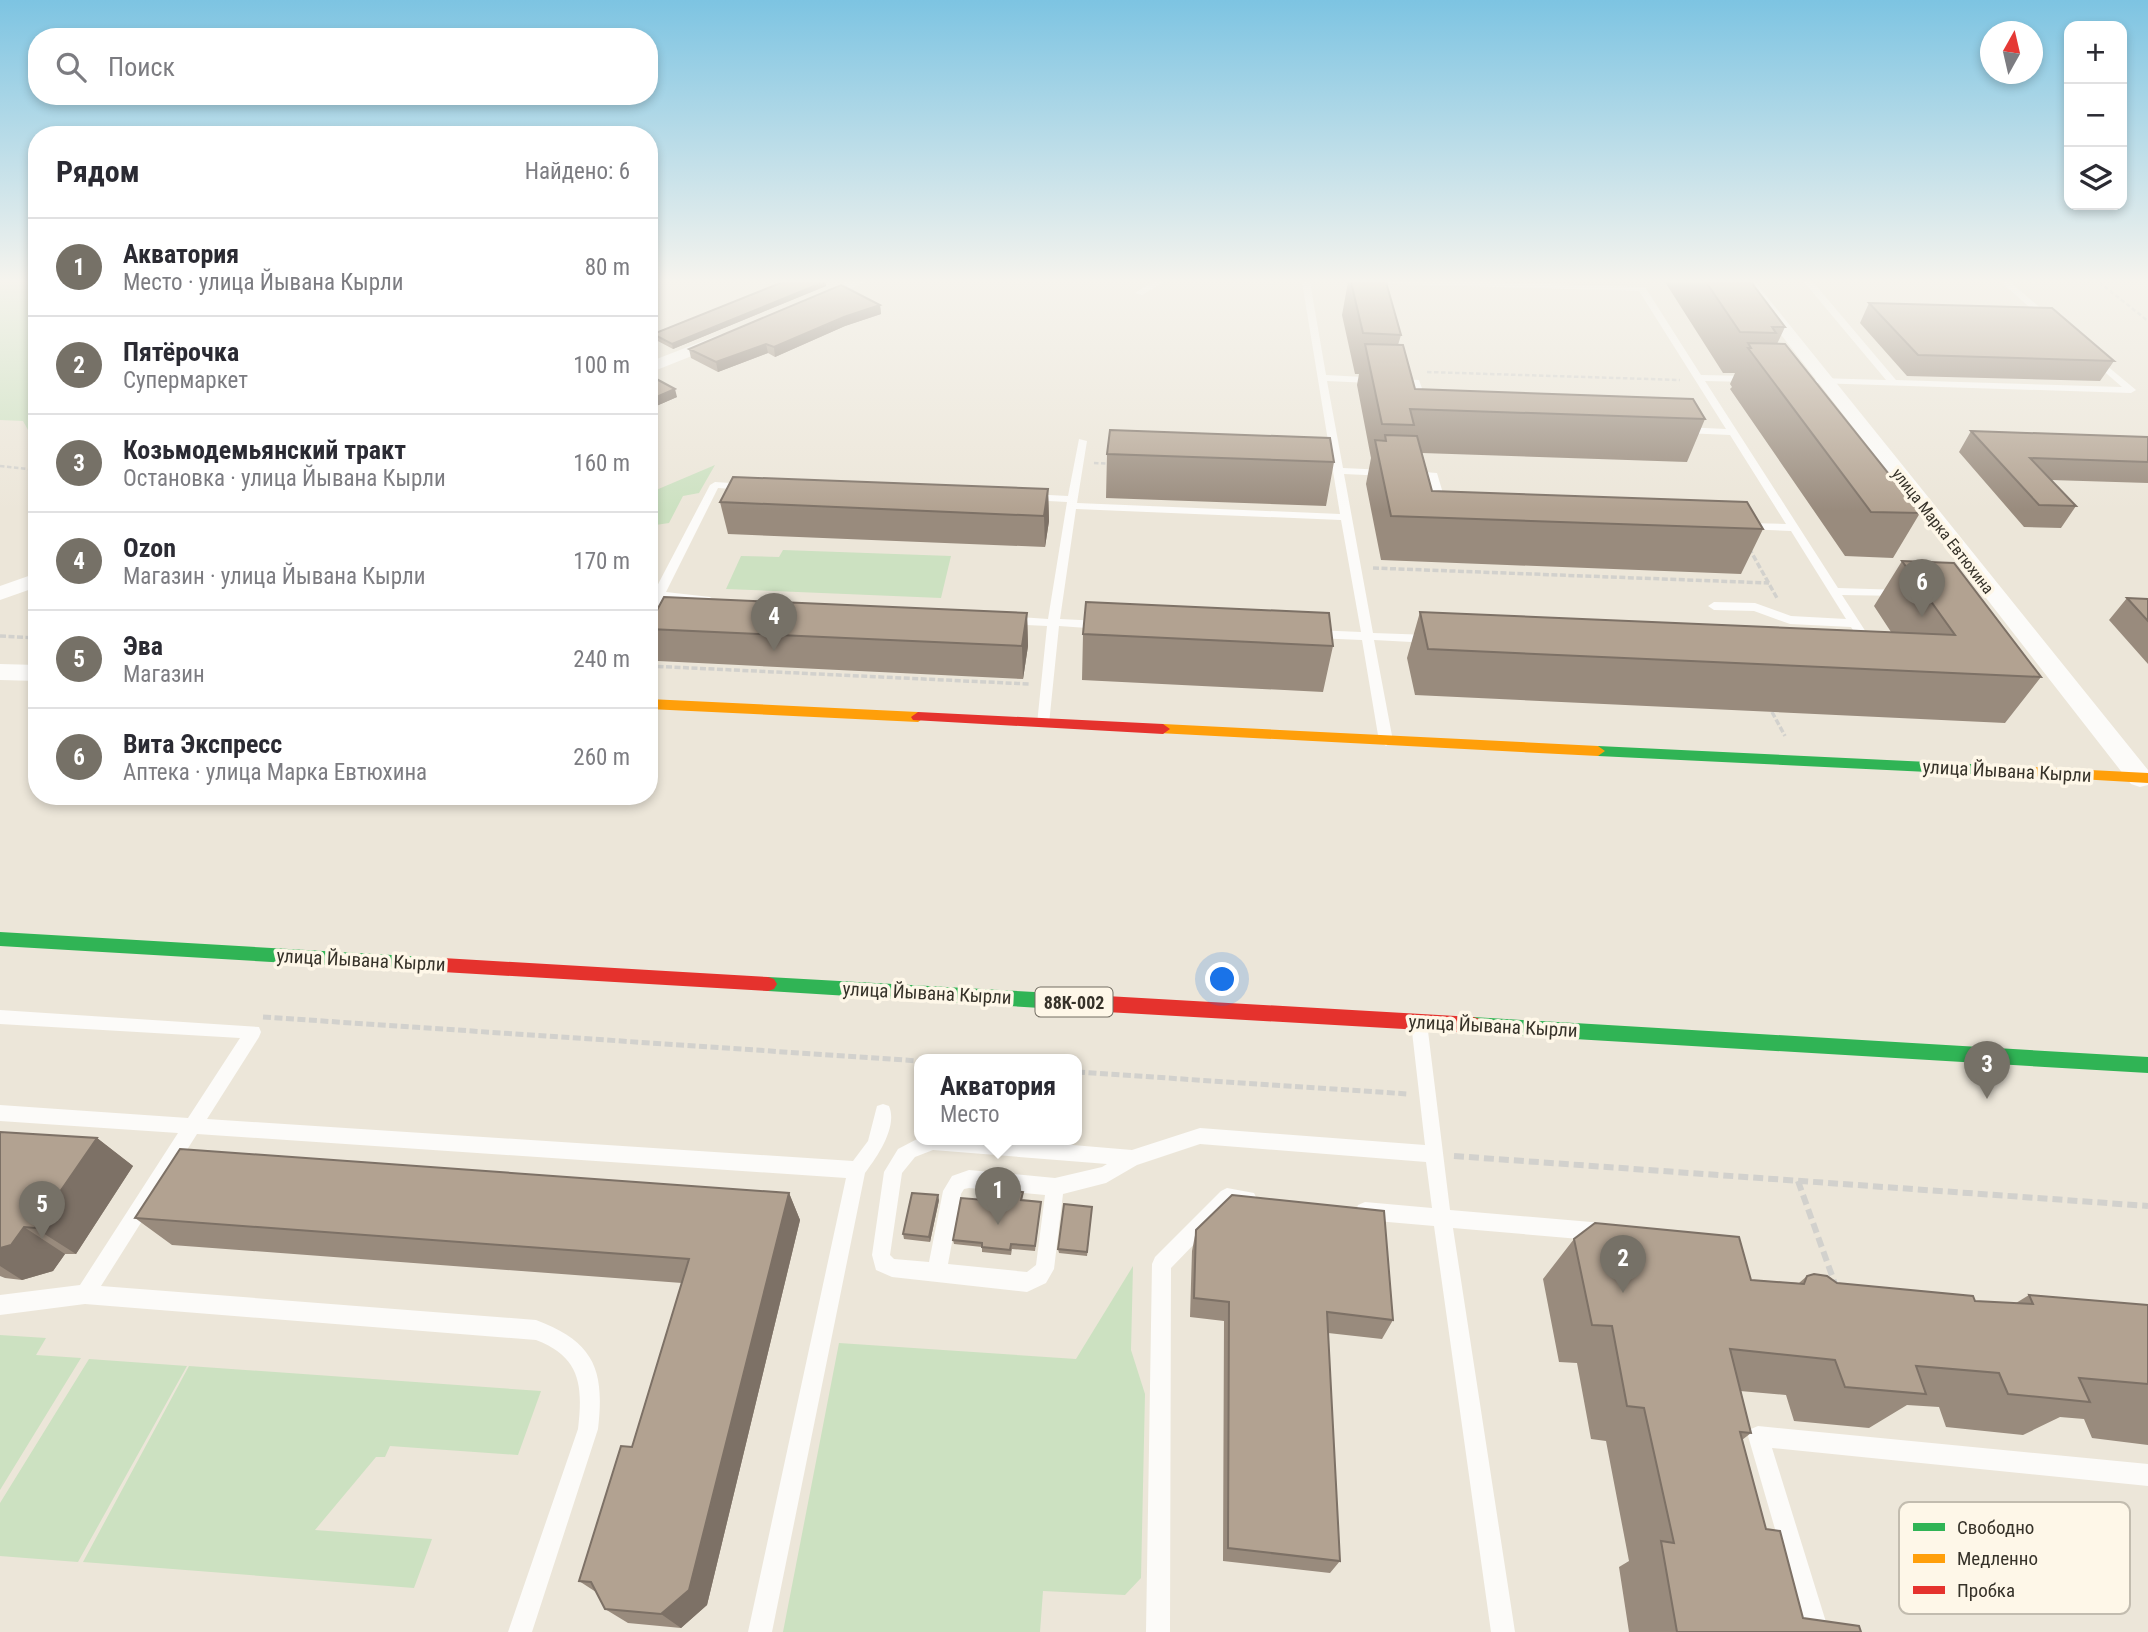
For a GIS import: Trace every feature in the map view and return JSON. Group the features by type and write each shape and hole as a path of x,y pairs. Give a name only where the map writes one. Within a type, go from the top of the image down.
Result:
{"main road":[{"name":"улица Йывана Кырли","path":"658,704 2144,778"},
{"name":"улица Йывана Кырли","path":"0,939 2148,1065"}],"street":[{"name":"улица Марка Евтюхина","path":"1802,358 1988,596 2144,778"},
{"path":"0,593 28,582"},
{"path":"0,671 28,673"}],"lane":[{"path":"1319,358 1386,741"},
{"path":"1687,358 1875,657 1862,656"},
{"path":"1872,358 1893,383"},
{"path":"1818,381 2131,390 2094,358"},
{"path":"1322,378 1416,382 1427,420"},
{"path":"1700,379 1755,379"},
{"path":"1678,430 1733,432"},
{"path":"1043,724 1053,623 1082,441"},
{"path":"1338,471 1433,475 1444,516"},
{"path":"658,588 715,485 756,487"},
{"path":"1019,497 1073,503 1346,517"},
{"path":"1737,526 1793,528"},
{"path":"1833,591 1914,593"},
{"path":"658,593 721,602"},
{"path":"1714,606 1755,607 1790,620 1853,622"},
{"path":"998,619 1108,625"},
{"path":"1299,633 1450,640"},
{"path":"0,1017 253,1032 85,1294"},
{"path":"1419,1022 1442,1218 1503,1632"},
{"path":"760,1632 857,1170 876,1144 883,1112"},
{"path":"0,1113 857,1170"},
{"path":"937,1272 952,1191 958,1182 969,1179 1055,1187 1107,1175 1132,1158 1200,1136 1435,1154"},
{"path":"925,1145 908,1151 898,1161 893,1172 881,1259 892,1268 1027,1282 1040,1277 1046,1265 1055,1187"},
{"path":"970,1145 1132,1158"},
{"path":"1158,1632 1162,1264 1227,1197 1267,1201"},
{"path":"1348,1209 1627,1234"},
{"path":"0,1305 85,1294 536,1330 563,1341 583,1362 590,1384 591,1410 588,1429 520,1632"},
{"path":"1814,1622 1758,1436 2148,1475"}],"path":[{"path":"1416,371 1700,379"},
{"path":"1079,463 1120,464"},
{"path":"0,466 28,469"},
{"path":"1737,526 1790,620"},
{"path":"1355,567 1769,583"},
{"path":"0,636 28,638"},
{"path":"658,666 1047,685"},
{"path":"251,1016 914,1061"},
{"path":"1082,1072 1427,1095"},
{"path":"1435,1154 2148,1206"},
{"path":"1798,1181 1837,1291"}],"green space":[{"path":"0,358 28,358 28,430 23,421 0,420"},
{"path":"715,465 699,493 683,496 669,523 658,525 658,489"},
{"path":"783,550 951,556 941,598 726,589 741,556 779,557"},
{"path":"1133,1266 1131,1350 1145,1394 1141,1578 1125,1595 1043,1591 1040,1632 783,1632 839,1343 1076,1359"},
{"path":"0,1335 46,1338 36,1355 81,1358 0,1490"},
{"path":"89,1359 187,1366 78,1562 0,1556 0,1503"},
{"path":"189,1366 541,1391 518,1455 390,1446 385,1457 376,1457 315,1530 432,1539 414,1588 83,1562"}],"building":[{"path":"708,358 727,358 716,362"},
{"path":"1368,358 1407,358 1415,389 1693,399 1705,419 1410,409 1414,425 1382,424"},
{"path":"1756,358 1796,358 1920,513 1871,512"},
{"path":"2021,358 2111,358 2114,361"},
{"path":"658,380 675,389 658,396"},
{"path":"1110,430 1330,438 1334,462 1107,454"},
{"path":"1971,431 2148,437 2148,462 2030,458 2076,506 2039,505"},
{"path":"1385,435 1417,436 1432,491 1747,502 1763,529 1391,516 1375,440 1386,441"},
{"path":"733,477 1048,489 1044,516 720,502"},
{"path":"1902,561 1954,563 2041,677 1428,649 1420,612 1955,635"},
{"path":"664,597 1027,613 1022,646 658,629 658,608"},
{"path":"2127,598 2148,599 2148,621"},
{"path":"1086,602 1329,613 1333,646 1083,634"},
{"path":"0,1132 97,1138 35,1228 24,1227 11,1245 0,1248"},
{"path":"180,1149 789,1193 689,1590 661,1614 605,1609 591,1582 579,1581 621,1446 632,1447 689,1259 135,1218"},
{"path":"986,1188 1023,1192 1021,1200 1041,1202 1035,1246 1011,1244 1010,1250 953,1240 961,1198 984,1200"},
{"path":"912,1193 938,1195 929,1237 903,1234"},
{"path":"1232,1195 1384,1211 1393,1320 1327,1312 1340,1561 1228,1548 1229,1302 1194,1298 1196,1230"},
{"path":"1064,1204 1092,1207 1087,1252 1058,1249"},
{"path":"1595,1223 1739,1237 1751,1280 1804,1284 1807,1276 1814,1274 1827,1276 1837,1283 1973,1296 1975,1301 2033,1304 2029,1295 2148,1305 2148,1384 2079,1378 2090,1402 2008,1394 1999,1373 1916,1366 1926,1394 1845,1387 1835,1360 1730,1349 1751,1433 1740,1432 1766,1529 1780,1531 1803,1618 1859,1626 1861,1632 1677,1632 1661,1541 1674,1543 1644,1408 1627,1406 1612,1326 1592,1325 1574,1239"}],"traffic: fast":[{"path":"1598,751 2032,772"},
{"path":"0,939 426,964"},
{"path":"768,984 1089,1003"},
{"path":"1473,1025 2148,1065"}],"traffic: slow":[{"path":"658,704 918,717"},
{"path":"1163,729 1598,751"},
{"path":"2032,772 2148,778"}],"traffic: jam":[{"path":"918,717 1163,729"},
{"path":"426,964 768,984"},
{"path":"1089,1003 1473,1025"}],"place":[{"name":"Вита Экспресс","path":"1922,617"},
{"name":"Ozon","path":"774,651"},
{"name":"Козьмодемьянский тракт","path":"1987,1099"},
{"name":"Акватория","path":"998,1225"},
{"name":"Эва","path":"42,1239"},
{"name":"Пятёрочка","path":"1623,1293"}]}
